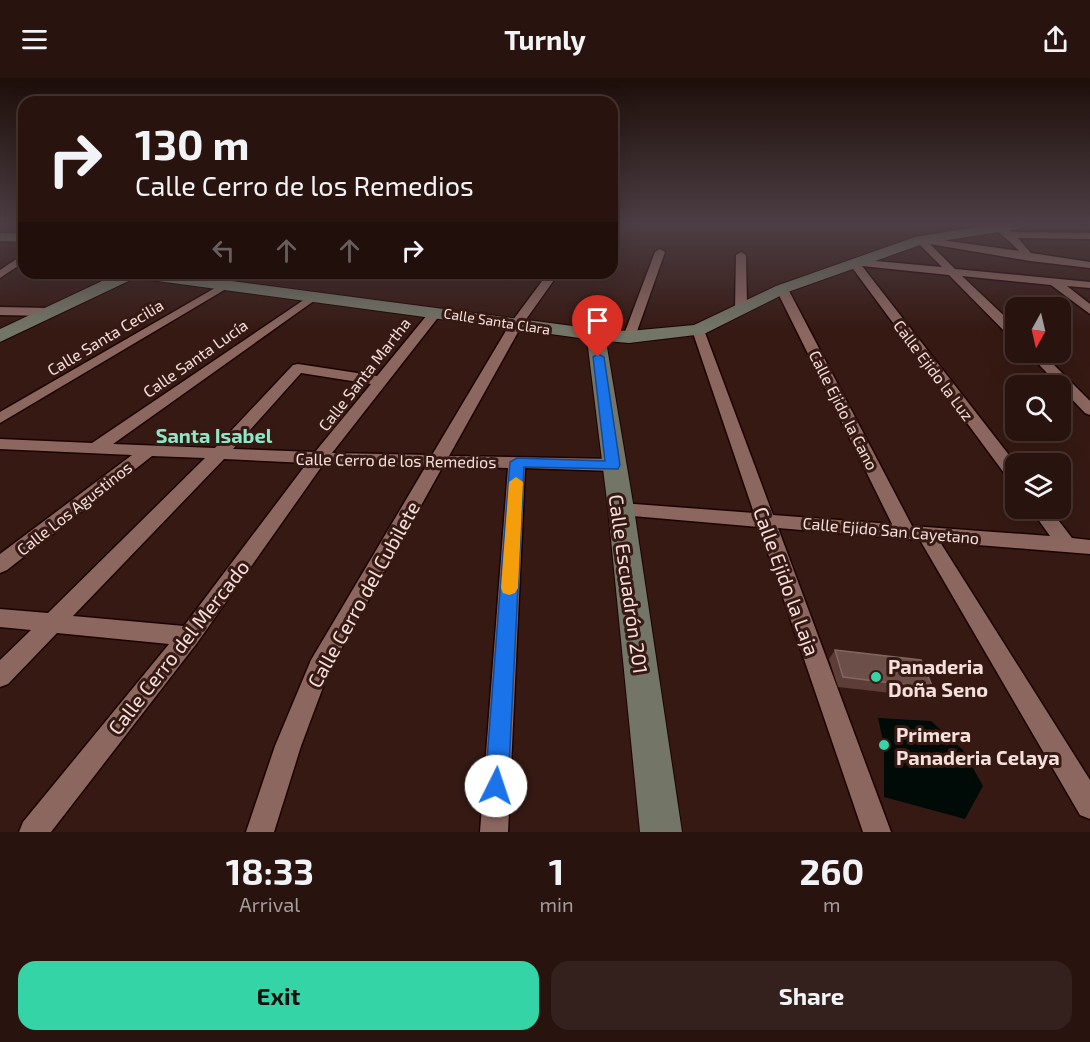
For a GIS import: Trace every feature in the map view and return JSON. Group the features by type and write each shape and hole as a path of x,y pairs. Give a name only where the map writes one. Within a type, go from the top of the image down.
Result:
{"street":[{"path":"629,338 657,259"},
{"path":"741,259 741,309"},
{"name":"Calle Santa Clara","path":"178,279 629,338 698,330 782,290 862,259"},
{"path":"940,259 1005,324"},
{"path":"1031,259 1090,310"},
{"path":"1050,259 1090,265"},
{"path":"2,274 18,262"},
{"path":"853,262 955,274 1090,285"},
{"name":"Calle Ejido la Luz","path":"853,262 1005,462"},
{"path":"2,274 18,273"},
{"path":"0,336 119,279"},
{"name":"Calle Cerro del Cubilete","path":"260,832 288,746 319,668 516,324 550,279"},
{"name":"Calle Santa Cecilia","path":"0,418 227,284"},
{"name":"Calle Ejido la Cano","path":"782,290 915,532 1090,805"},
{"name":"Calle Santa Lucía","path":"96,448 314,296"},
{"path":"0,310 48,312"},
{"name":"Calle Santa Martha","path":"319,458 436,312"},
{"name":"Calle Ejido la Laja","path":"698,330 877,832"},
{"name":"Calle Escuadrón 201","path":"596,335 621,508 661,832"},
{"path":"1044,363 1090,410"},
{"path":"0,676 219,454 298,368 381,381"},
{"name":"Calle Cerro de los Remedios","path":"0,444 319,458 613,465"},
{"name":"Calle Los Agustinos","path":"0,565 148,451"},
{"name":"Calle Cerro del Mercado","path":"33,832 189,636 319,458"},
{"path":"494,832 517,462"},
{"name":"Calle Ejido San Cayetano","path":"621,508 1090,547"},
{"path":"1047,519 1067,546"},
{"path":"0,618 189,636"}],"shaded area":[{"path":"878,718 931,721 963,750 983,786 965,819 884,797 884,745"}],"building":[{"path":"835,650 921,660 933,688 843,677"}],"slow traffic":[{"path":"509,588 516,482"}],"place":[{"name":"Panaderia Doña Seno","path":"876,677"},
{"name":"Primera Panaderia Celaya","path":"884,745"}],"district":[{"name":"Santa Isabel","path":"214,435"}],"route":[{"path":"496,786 517,462 613,465 598,357"}]}
